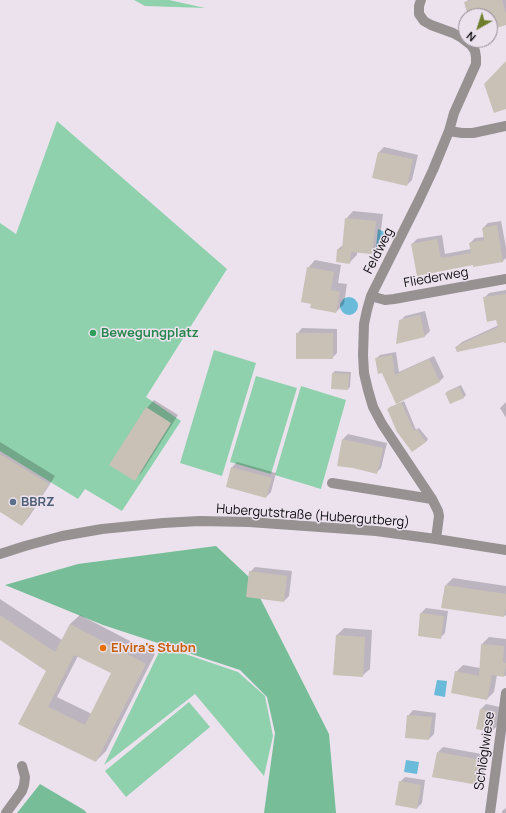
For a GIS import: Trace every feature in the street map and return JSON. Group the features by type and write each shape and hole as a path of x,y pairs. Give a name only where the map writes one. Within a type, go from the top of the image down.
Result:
{"street":[{"name":"Feldweg","path":"421,0 419,14 424,21 453,33 471,45 475,51 476,64 454,113 449,131 433,170 371,296 364,324 363,347 364,373 373,407 382,424 432,499 438,511 439,516 436,539"},
{"path":"449,131 472,133 506,126"},
{"name":"Fliederweg","path":"371,296 385,300 394,299 506,279"},
{"path":"332,483 432,499"},
{"name":"Hubergutstraße (Hubergutberg)","path":"0,554 62,536 102,529 163,522 199,521 249,522 376,531 506,550"},
{"name":"Schlöglwiese","path":"490,813 506,693"},
{"path":"6,813 22,791 25,778 22,766"}],"green space":[{"path":"134,0 169,0 205,8 145,6"},
{"name":"Bewegungplatz","path":"57,121 227,269 146,397 181,421 122,511 85,489 78,499 0,451 0,223 16,234"},
{"path":"214,350 256,363 222,476 180,463"},
{"path":"256,376 297,388 271,474 230,462"},
{"path":"301,386 346,400 321,489 275,475"},
{"path":"216,546 250,578 329,734 336,813 264,813 275,733 267,697 240,670 103,625 5,585 78,564"},
{"path":"162,646 238,672 265,696 273,736 264,776 195,694 104,765"},
{"path":"189,702 210,727 126,797 105,771"},
{"path":"40,784 84,810 87,813 17,813"}],"water":[{"path":"378,229 391,235 384,249 376,248"},
{"path":"349,297 355,300 358,306 355,312 349,315 343,312 340,306 343,300"},
{"path":"437,680 447,681 445,697 434,695"},
{"path":"406,760 419,762 417,774 404,772"}],"building":[{"path":"472,0 502,0 506,14 506,25 498,28 498,8 466,8 464,2"},
{"path":"506,61 506,109 494,113 484,84"},
{"path":"378,152 413,159 407,186 372,178"},
{"path":"345,218 376,221 372,254 351,252 350,264 336,262 337,249 342,249"},
{"path":"497,225 503,262 473,267 473,265 417,276 411,244 437,239 441,258 471,253 469,243 484,240 482,228"},
{"path":"307,267 334,272 331,290 340,292 336,313 310,308 311,304 301,302"},
{"path":"506,294 506,343 504,342 457,352 455,347 498,327 496,320 487,322 483,297"},
{"path":"420,315 425,337 396,344 399,320"},
{"path":"296,333 333,333 333,359 296,359"},
{"path":"392,355 395,375 429,359 440,382 396,404 382,373 378,374 375,358"},
{"path":"332,373 349,374 348,390 331,389"},
{"path":"459,387 464,398 450,404 445,393"},
{"path":"401,402 414,431 417,429 426,442 412,452 397,432 387,409"},
{"path":"146,407 171,423 135,481 109,465"},
{"path":"342,439 383,448 377,474 337,466"},
{"path":"0,454 49,484 22,526 0,512"},
{"path":"231,467 272,478 266,498 226,487"},
{"path":"249,571 287,576 284,602 246,597"},
{"path":"445,585 506,594 506,608 504,617 441,608"},
{"path":"420,613 444,616 441,639 418,636"},
{"path":"0,615 55,652 70,624 146,664 96,762 18,724 46,671 0,640","holes":["74,655 111,673 85,725 48,707"]},
{"path":"336,635 365,637 363,677 333,675"},
{"path":"481,644 504,646 503,662 506,663 504,677 492,675 487,700 451,693 455,671 479,676"},
{"path":"480,709 496,712 492,732 476,729"},
{"path":"407,715 432,717 429,740 405,738"},
{"path":"437,752 482,760 478,785 432,777"},
{"path":"399,781 421,785 417,809 395,805"}],"place":[{"name":"Bewegungplatz","path":"93,333"},
{"name":"BBRZ","path":"13,502"},
{"name":"Elvira's Stubn","path":"103,648"}]}
